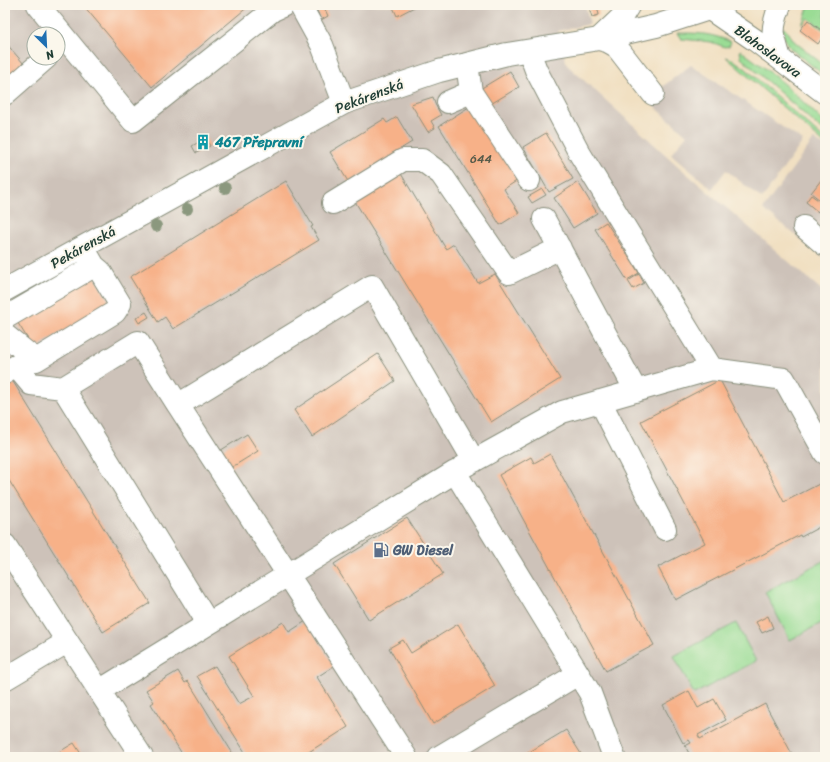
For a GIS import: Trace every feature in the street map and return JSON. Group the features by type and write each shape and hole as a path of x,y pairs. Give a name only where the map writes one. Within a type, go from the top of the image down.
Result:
{"street":[{"path":"38,5 51,26"},
{"path":"66,48 133,121 273,10 284,5"},
{"path":"300,5 322,45 344,103"},
{"path":"599,39 621,18 629,5"},
{"path":"780,5 772,28 780,58"},
{"name":"Pekárenská","path":"5,290 344,103 440,71 507,54 599,39 667,23 712,6"},
{"name":"Blahoslavova","path":"712,6 825,93"},
{"path":"599,39 616,46 653,94"},
{"path":"529,50 536,70 580,154 712,369"},
{"path":"467,64 471,92 529,180"},
{"path":"5,94 37,66"},
{"path":"448,102 471,92"},
{"path":"333,203 403,160 422,160 441,174 509,273 560,248"},
{"path":"544,218 636,391"},
{"path":"804,227 825,245"},
{"path":"5,335 36,360 115,312 120,304 100,270 94,266 83,247"},
{"path":"5,318 94,266"},
{"path":"178,405 372,286 464,466 578,674 590,693 614,757"},
{"path":"5,373 16,366 31,384 63,388 138,342 406,757"},
{"path":"99,691 464,466 562,412 712,369 784,379 825,453"},
{"path":"63,388 208,623"},
{"path":"600,401 665,529"},
{"path":"5,545 142,757"},
{"path":"5,679 67,642"},
{"path":"439,757 578,674"}],"shaded area":[{"path":"5,5 585,5 590,24 558,31 567,65 679,167 825,293 825,757 5,757"},
{"path":"691,65 803,141 762,199 726,170 712,189 671,154 687,135 646,99"},
{"path":"814,139 825,147 825,259 763,209"}],"green space":[{"path":"811,5 823,5 825,7 825,31 808,18 802,25 808,8"},
{"path":"782,28 786,29 795,42 825,66 825,76 791,49 785,40"},
{"path":"677,33 704,34 731,42 729,46 725,47 711,42 681,39"},
{"path":"740,50 766,69 793,92 825,123 825,131 741,58"},
{"path":"726,57 732,59 745,68 825,140 825,144"},
{"path":"825,560 825,621 790,640 765,592"},
{"path":"736,623 756,661 694,694 674,656"}],"building":[{"path":"83,5 250,5 152,87"},
{"path":"323,5 328,16 321,20 315,6"},
{"path":"392,5 418,5 397,16"},
{"path":"588,5 597,5 599,15 592,17"},
{"path":"808,20 825,33 818,44 800,30"},
{"path":"5,42 24,64 5,80"},
{"path":"510,71 519,87 489,105 480,89"},
{"path":"433,97 441,115 431,121 435,128 428,132 411,104"},
{"path":"472,105 518,180 504,189 519,213 500,225 439,126"},
{"path":"397,117 412,142 402,148 403,150 349,183 330,152 384,119 387,123"},
{"path":"546,133 573,179 549,192 523,147"},
{"name":"467 Přepravní","path":"206,138 210,146 196,153 192,146"},
{"path":"400,172 446,249 454,244 478,283 495,274 560,379 491,422 354,200"},
{"path":"825,175 825,202 824,203 811,193"},
{"path":"286,181 313,226 311,227 319,240 173,329 165,317 158,322 130,277"},
{"path":"578,182 597,213 573,228 554,198"},
{"path":"542,189 546,195 532,203 528,197"},
{"path":"811,195 824,204 818,212 806,202"},
{"path":"606,222 639,273 627,280 595,229"},
{"path":"92,274 110,303 34,349 16,320"},
{"path":"639,274 644,283 633,289 628,281"},
{"path":"146,312 149,317 139,323 136,318"},
{"path":"378,354 395,381 312,437 294,410"},
{"path":"12,380 150,603 103,632 5,474 5,384"},
{"path":"720,380 784,502 825,481 825,524 801,537 800,535 675,600 658,567 705,543 641,421"},
{"path":"247,434 258,451 229,469 218,452"},
{"path":"550,454 654,645 606,671 499,475 531,457 534,463"},
{"path":"407,518 443,574 369,620 334,564"},
{"path":"768,616 773,628 762,633 756,622"},
{"path":"306,621 334,666 317,677 348,727 301,757 248,757 197,676 215,666 239,704 254,696 229,656 283,622 289,632"},
{"path":"458,624 495,686 433,724 389,648 403,640 411,653"},
{"path":"178,671 185,683 188,681 235,757 184,757 151,704 154,702 146,690"},
{"path":"689,691 698,708 714,699 726,720 698,735 700,739 765,704 792,754 787,757 691,757 685,746 691,743 689,740 683,743 663,705"},
{"path":"566,730 583,757 521,757"},
{"path":"74,743 83,757 55,757 54,755"}],"place":[{"name":"467 Přepravní","path":"203,142"},
{"name":"GW Diesel","path":"381,550"}]}
